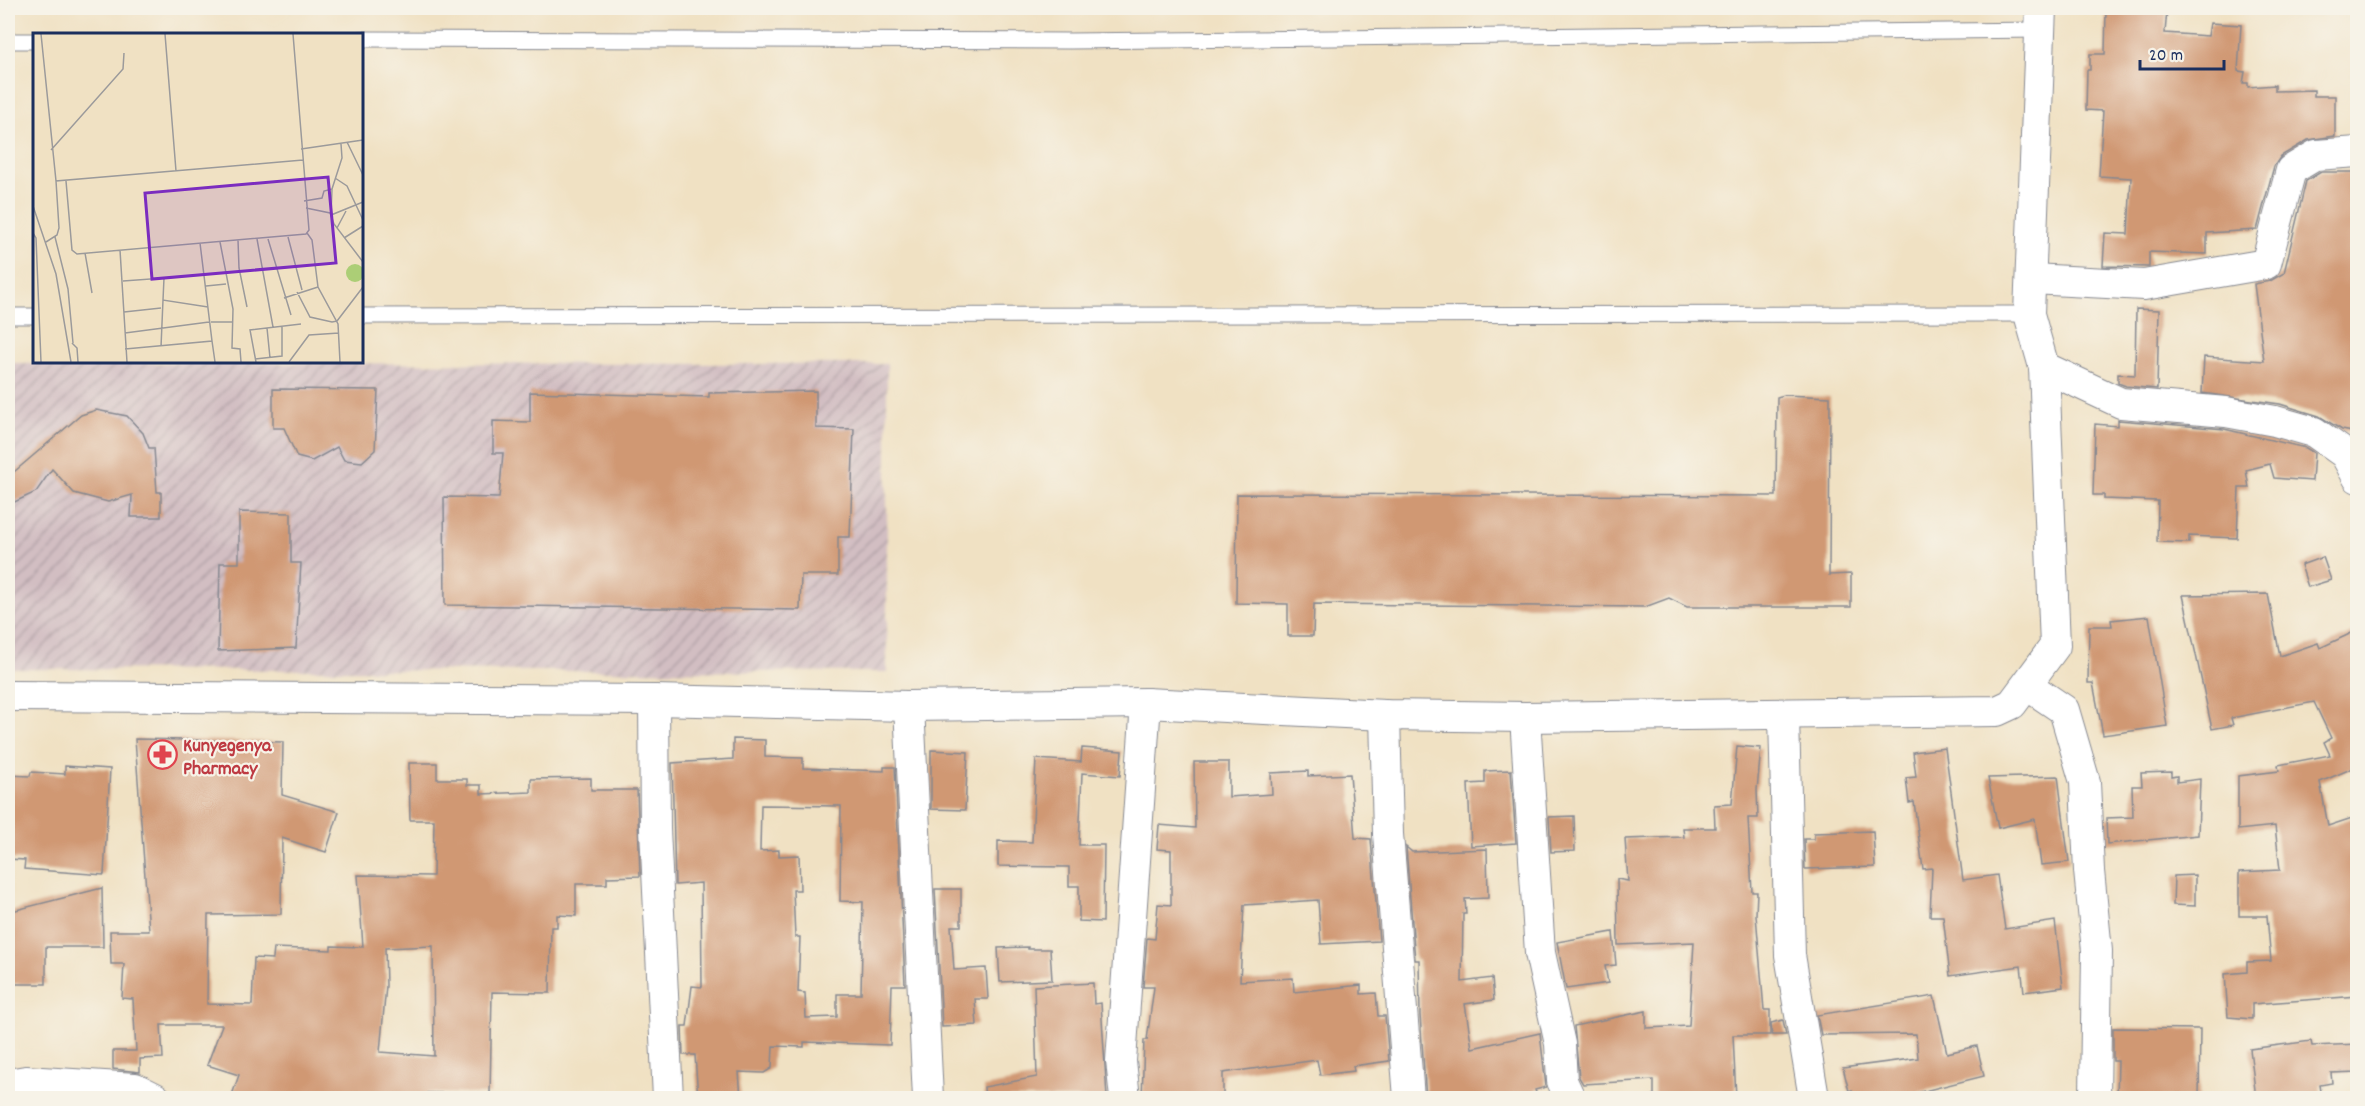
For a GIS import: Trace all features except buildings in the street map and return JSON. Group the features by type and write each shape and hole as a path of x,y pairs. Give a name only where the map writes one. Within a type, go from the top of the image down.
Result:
{"street":[{"path":"8,696 654,700 909,706 1146,703 1385,715 1525,717 1784,716 1997,711 2012,704 2055,646 2044,367 2029,314 2040,19"},
{"path":"2032,279 2144,285 2266,264 2291,170 2316,155 2358,152"},
{"path":"2044,367 2121,403 2226,412 2275,420 2314,432 2345,454 2358,478"},
{"path":"2027,685 2064,710 2085,782 2089,872 2097,951 2095,1098"},
{"path":"654,700 655,829 668,1098"},
{"path":"1125,1098 1121,1061 1146,703"},
{"path":"909,706 928,1098"},
{"path":"1385,715 1388,834 1409,1098"},
{"path":"1784,716 1790,955 1814,1098"},
{"path":"1525,717 1539,953 1560,1044 1562,1081 1570,1098"},
{"path":"8,1084 26,1081 135,1088 155,1098"}],"lane":[{"path":"363,39 1070,41 2040,19"},
{"path":"8,41 33,41"},
{"path":"363,315 2029,314"},
{"path":"8,316 33,316"}],"shaded area":[{"path":"8,363 887,364 887,672 8,669"}],"place":[{"name":"Kunyegenya Pharmacy","path":"162,755"}]}
